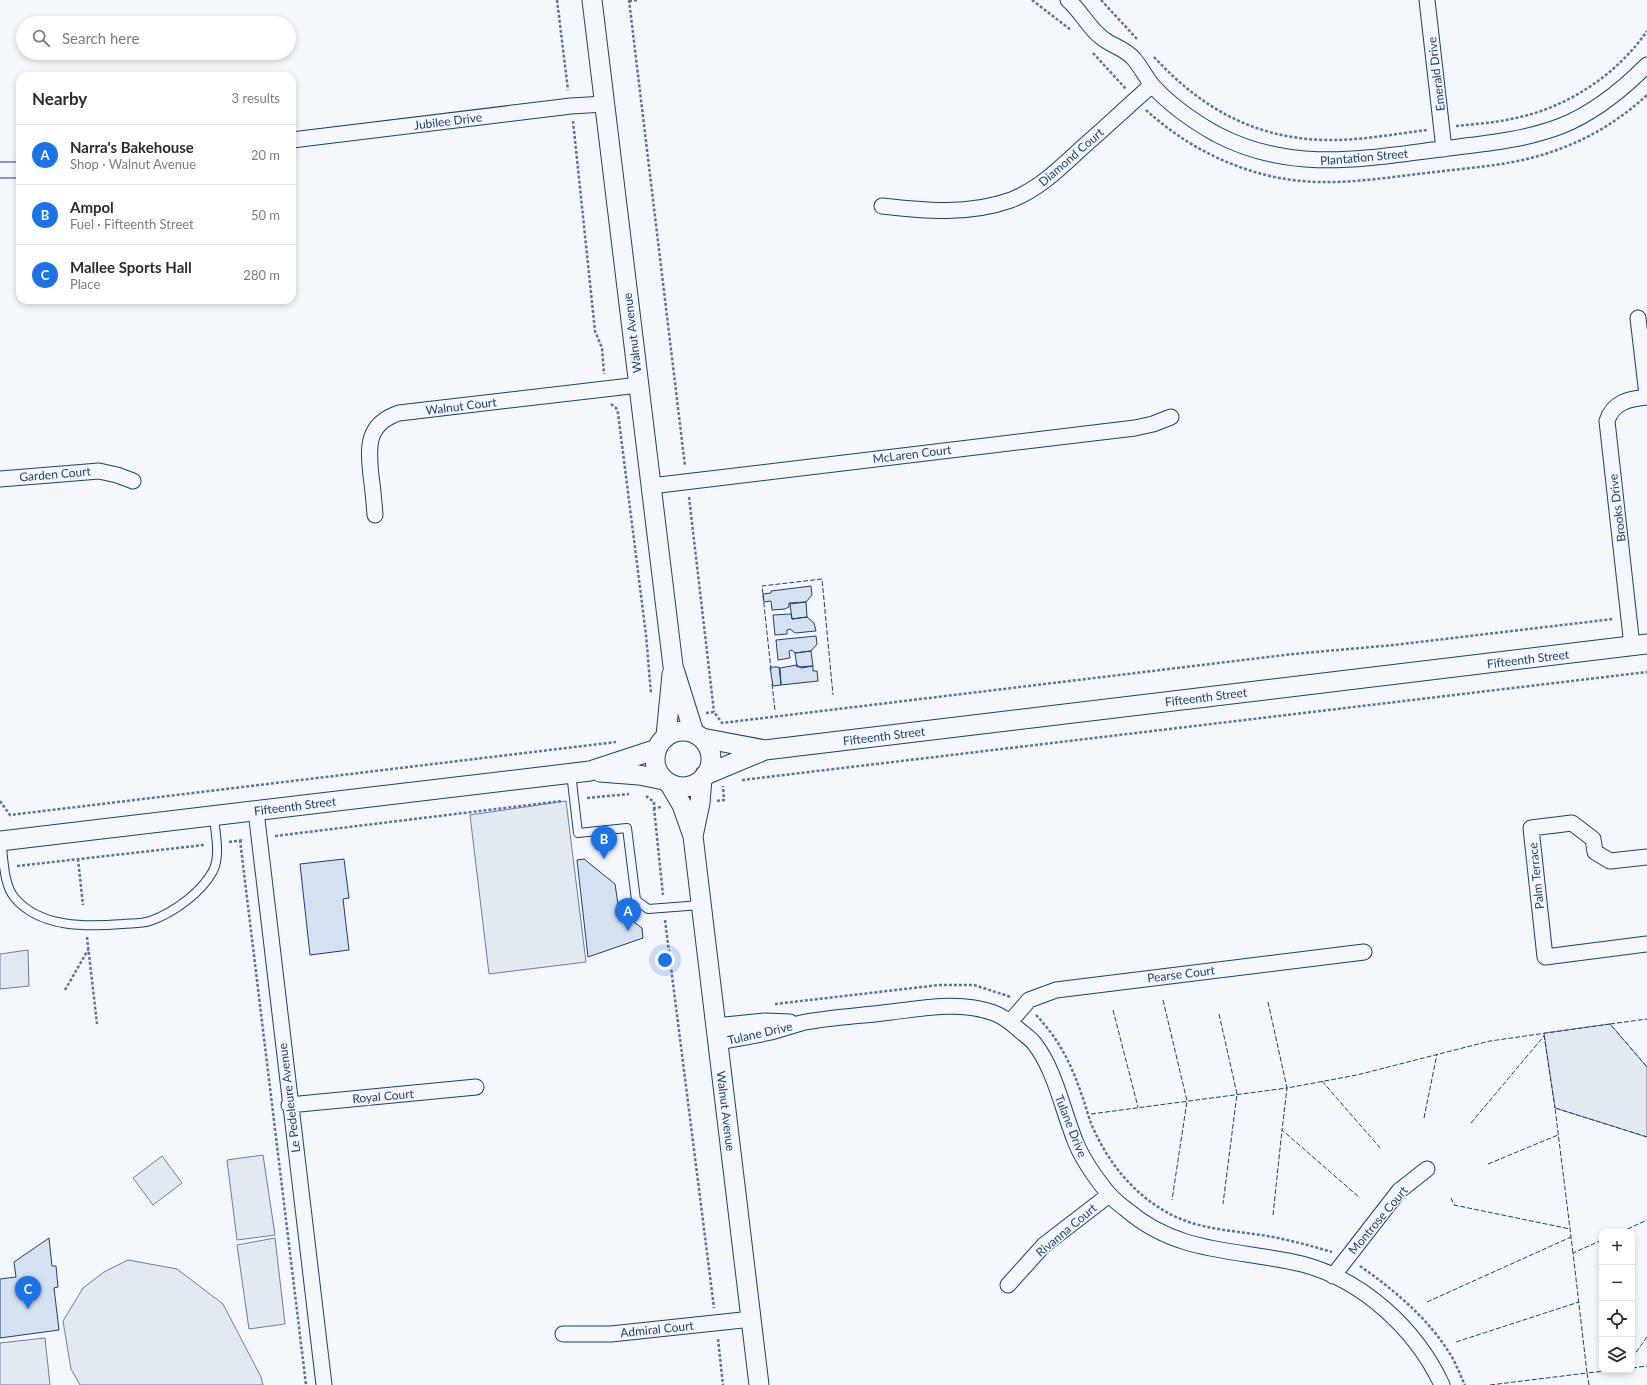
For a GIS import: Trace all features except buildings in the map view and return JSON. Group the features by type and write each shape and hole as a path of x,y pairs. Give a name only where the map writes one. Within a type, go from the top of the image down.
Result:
{"street":[{"name":"Walnut Avenue","path":"592,0 673,666 688,714 698,736"},
{"name":"Plantation Street","path":"1068,0 1102,38 1123,50 1134,59 1152,85 1178,109 1217,134 1238,144 1282,157 1330,161 1502,142 1533,136 1562,126 1582,116 1616,94 1647,65"},
{"name":"Emerald Drive","path":"1427,0 1444,149"},
{"name":"Diamond Court","path":"882,206 949,212 978,208 1012,200 1031,190 1050,176 1152,85"},
{"name":"Jubilee Drive","path":"296,140 571,106 605,104"},
{"path":"0,170 16,170"},
{"name":"Brooks Drive","path":"1638,318 1647,396 1620,403 1610,412 1607,421 1629,617 1640,645"},
{"name":"Walnut Court","path":"375,516 368,449 375,430 390,416 639,385"},
{"name":"McLaren Court","path":"651,486 1135,428 1153,424 1171,417"},
{"name":"Garden Court","path":"0,479 99,471 117,475 133,481"},
{"name":"Fifteenth Street","path":"704,777 765,750 1640,645"},
{"name":"Walnut Avenue","path":"662,743 673,666"},
{"path":"667,781 677,786 686,787 695,784 704,777 709,768 711,756 707,744 698,736 680,731 662,743 656,766 667,781 691,804"},
{"name":"Fifteenth Street","path":"698,736 765,750"},
{"name":"Fifteenth Street","path":"590,771 662,743"},
{"name":"Fifteenth Street","path":"1,841 590,771 639,775 667,781"},
{"name":"Walnut Avenue","path":"704,777 691,804 692,836 759,1385"},
{"name":"Le Pedeleure Avenue","path":"256,811 289,1105 324,1385"},
{"name":"Palm Terrace","path":"1647,857 1610,861 1595,852 1593,839 1572,823 1531,828 1545,957 1647,944"},
{"name":"Pearse Court","path":"1010,1022 1029,1000 1063,989 1364,952"},
{"name":"Tulane Drive","path":"716,1034 765,1021 802,1023 952,1006 976,1007 997,1014 1010,1022 1032,1041 1040,1052 1049,1070 1076,1144 1092,1172 1109,1194 1136,1218 1156,1230 1184,1242 1217,1251 1303,1265 1333,1276 1374,1301 1399,1323 1420,1347 1442,1385"},
{"name":"Royal Court","path":"289,1105 476,1087"},
{"name":"Montrose Court","path":"1333,1276 1399,1191 1428,1169"},
{"name":"Rivanna Court","path":"1008,1285 1044,1245 1109,1194"},
{"name":"Admiral Court","path":"563,1334 611,1334 752,1319"}],"lane":[{"path":"571,773 578,833 627,828 636,900 648,909 701,905"},
{"path":"1,841 5,868 11,892 24,907 37,915 56,922 85,926 148,922 176,907 204,883 213,870 216,862 214,816"}],"path":[{"path":"557,0 571,106 595,331 602,348 608,404 616,408 618,413 646,635 651,698"},
{"path":"638,0 629,0 714,712 722,723 1286,655 1386,646 1629,617"},
{"path":"1032,0 1051,12 1075,34"},
{"path":"1101,0 1140,42"},
{"path":"1150,53 1182,86 1219,112 1236,121 1277,134 1325,140 1442,128 1511,119 1556,105 1576,95 1613,68 1630,52 1647,31"},
{"path":"1090,49 1135,100 1148,112"},
{"path":"741,780 1647,672"},
{"path":"688,714 714,712"},
{"path":"0,801 10,815 623,741"},
{"path":"654,808 724,800 722,783 728,782"},
{"path":"642,792 654,802 664,907 723,1385"},
{"path":"5,868 634,793"},
{"path":"240,840 306,1385"},
{"path":"78,859 83,905"},
{"path":"65,990 88,949 97,1024"},
{"path":"772,1004 955,984 974,985 1007,995 1024,1005 1036,1015 1057,1039 1068,1058 1092,1127 1101,1146 1122,1176 1140,1193 1173,1216 1192,1223 1300,1243 1331,1252 1358,1265 1396,1292 1426,1321 1451,1354 1465,1385"}],"shaded area":[{"path":"566,801 586,962 489,974 470,815"},
{"path":"28,950 29,986 0,989 0,954"},
{"path":"1610,1024 1647,1067 1647,1137 1555,1108 1544,1033"},
{"path":"263,1155 275,1235 237,1240 227,1160"},
{"path":"162,1156 182,1183 153,1205 133,1178"},
{"path":"275,1238 285,1324 249,1329 237,1245"},
{"path":"128,1260 177,1269 223,1304 261,1377 263,1385 80,1385 71,1369 63,1321 83,1288 104,1272"},
{"path":"45,1338 50,1385 0,1385 0,1343"}],"fence":[{"path":"771,670 762,586 822,579 833,695"},
{"path":"772,684 775,710"},
{"path":"1163,1000 1187,1101 1172,1200"},
{"path":"1268,1002 1287,1088 1357,1075 1490,1041 1610,1024 1647,1067"},
{"path":"1113,1010 1138,1107"},
{"path":"1219,1014 1237,1094 1223,1204"},
{"path":"1610,1024 1647,1019"},
{"path":"1544,1035 1555,1108"},
{"path":"1471,1123 1544,1036"},
{"path":"1424,1118 1437,1054"},
{"path":"1322,1081 1381,1149"},
{"path":"1091,1114 1287,1088 1282,1130 1360,1198"},
{"path":"1573,1253 1555,1108 1647,1137"},
{"path":"1273,1215 1282,1130"},
{"path":"1488,1164 1558,1135"},
{"path":"1451,1198 1454,1205 1570,1229"},
{"path":"1628,1229 1647,1220"},
{"path":"1427,1302 1571,1237"},
{"path":"1490,1385 1587,1373 1573,1253 1599,1241"},
{"path":"1456,1342 1579,1302"},
{"path":"1635,1354 1647,1337"},
{"path":"1635,1368 1647,1366"},
{"path":"1589,1385 1587,1373 1599,1372"}],"place":[{"name":"Ampol","path":"604,859"},
{"name":"Narra's Bakehouse","path":"628,931"},
{"name":"Mallee Sports Hall","path":"28,1309"}]}
